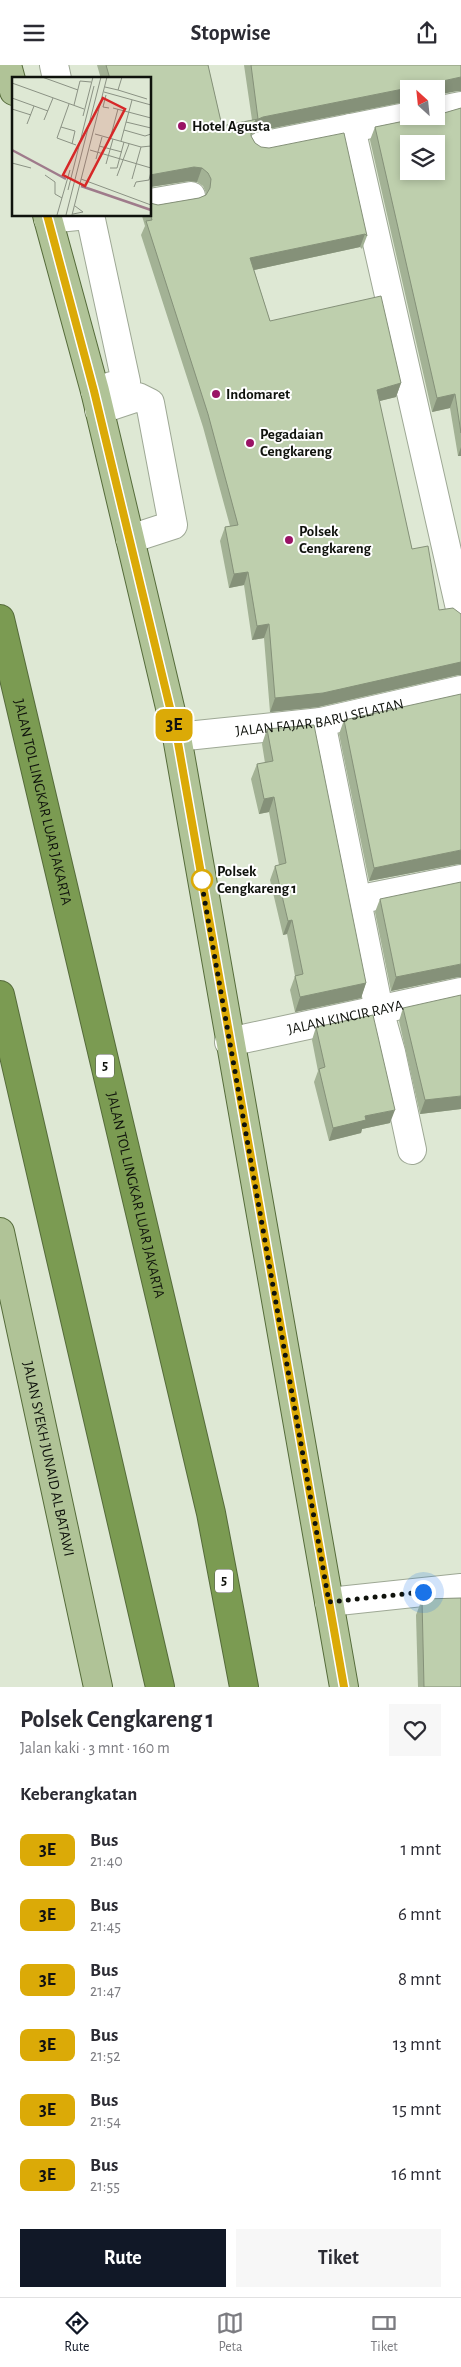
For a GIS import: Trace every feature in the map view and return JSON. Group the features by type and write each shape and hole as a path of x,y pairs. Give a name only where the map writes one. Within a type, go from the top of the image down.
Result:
{"highway":[{"name":"JALAN TOL LINGKAR LUAR JAKARTA","path":"0,619 211,1513 244,1687"},
{"path":"0,995 160,1687"}],"main road":[{"path":"7,65 12,84"},
{"path":"48,217 97,401 177,737 342,1680"},
{"name":"JALAN SYEKH JUNAID AL BATAWI","path":"0,1232 98,1686"}],"street":[{"path":"445,109 461,106"},
{"path":"261,146 400,118"},
{"path":"351,129 461,613"},
{"path":"151,203 191,195"},
{"path":"48,217 68,216"},
{"path":"89,216 126,383 97,401"},
{"path":"97,401 138,397 150,403 173,525 130,539"},
{"name":"JALAN FAJAR BARU SELATAN","path":"177,737 321,722 461,690"},
{"path":"321,722 379,1010 391,1052 412,1150"},
{"path":"356,900 461,879"},
{"name":"JALAN KINCIR RAYA","path":"229,1042 461,992"},
{"path":"329,1602 461,1588"}],"building":[{"path":"106,65 208,65 222,126 258,119 251,65 461,65 461,77 445,80 400,80 400,90 256,120 251,127 251,136 255,143 261,147 269,148 344,133 367,236 365,234 250,258 270,321 381,296 401,383 377,390 412,549 428,546 439,610 453,608 461,614 461,662 323,693 275,698 269,624 257,626 248,572 234,574 225,527 238,525 208,414 146,221 152,220 151,203 158,205 199,198 206,195 210,188 211,179 202,168 194,167 151,175 151,77 109,77"},
{"path":"461,108 461,433 455,394 437,398 375,127 400,122 400,125 445,125 445,113"},
{"path":"461,694 461,850 374,868 344,720"},
{"path":"314,725 366,983 300,997 295,976 303,974 292,920 288,921 275,866 286,863 274,797 264,799 257,764 273,761 267,729"},
{"path":"461,882 461,964 396,977 380,899"},
{"path":"461,995 461,1096 425,1100 403,1008"},
{"path":"373,1015 395,1110 365,1116 366,1120 333,1128 319,1069 325,1067 316,1027"},
{"path":"461,1598 461,1687 424,1687 422,1599"}],"bus line":[{"name":"3E","path":"47,216 94,391 177,737 232,1061 344,1687"}],"place":[{"name":"Hotel Agusta","path":"182,126"},
{"name":"Indomaret","path":"216,394"},
{"name":"Pegadaian Cengkareng","path":"250,443"},
{"name":"Polsek Cengkareng","path":"289,540"},
{"name":"Polsek Cengkareng 1","path":"202,880"}],"route":[{"path":"202,880 200,874 329,1602 423,1592"}]}
